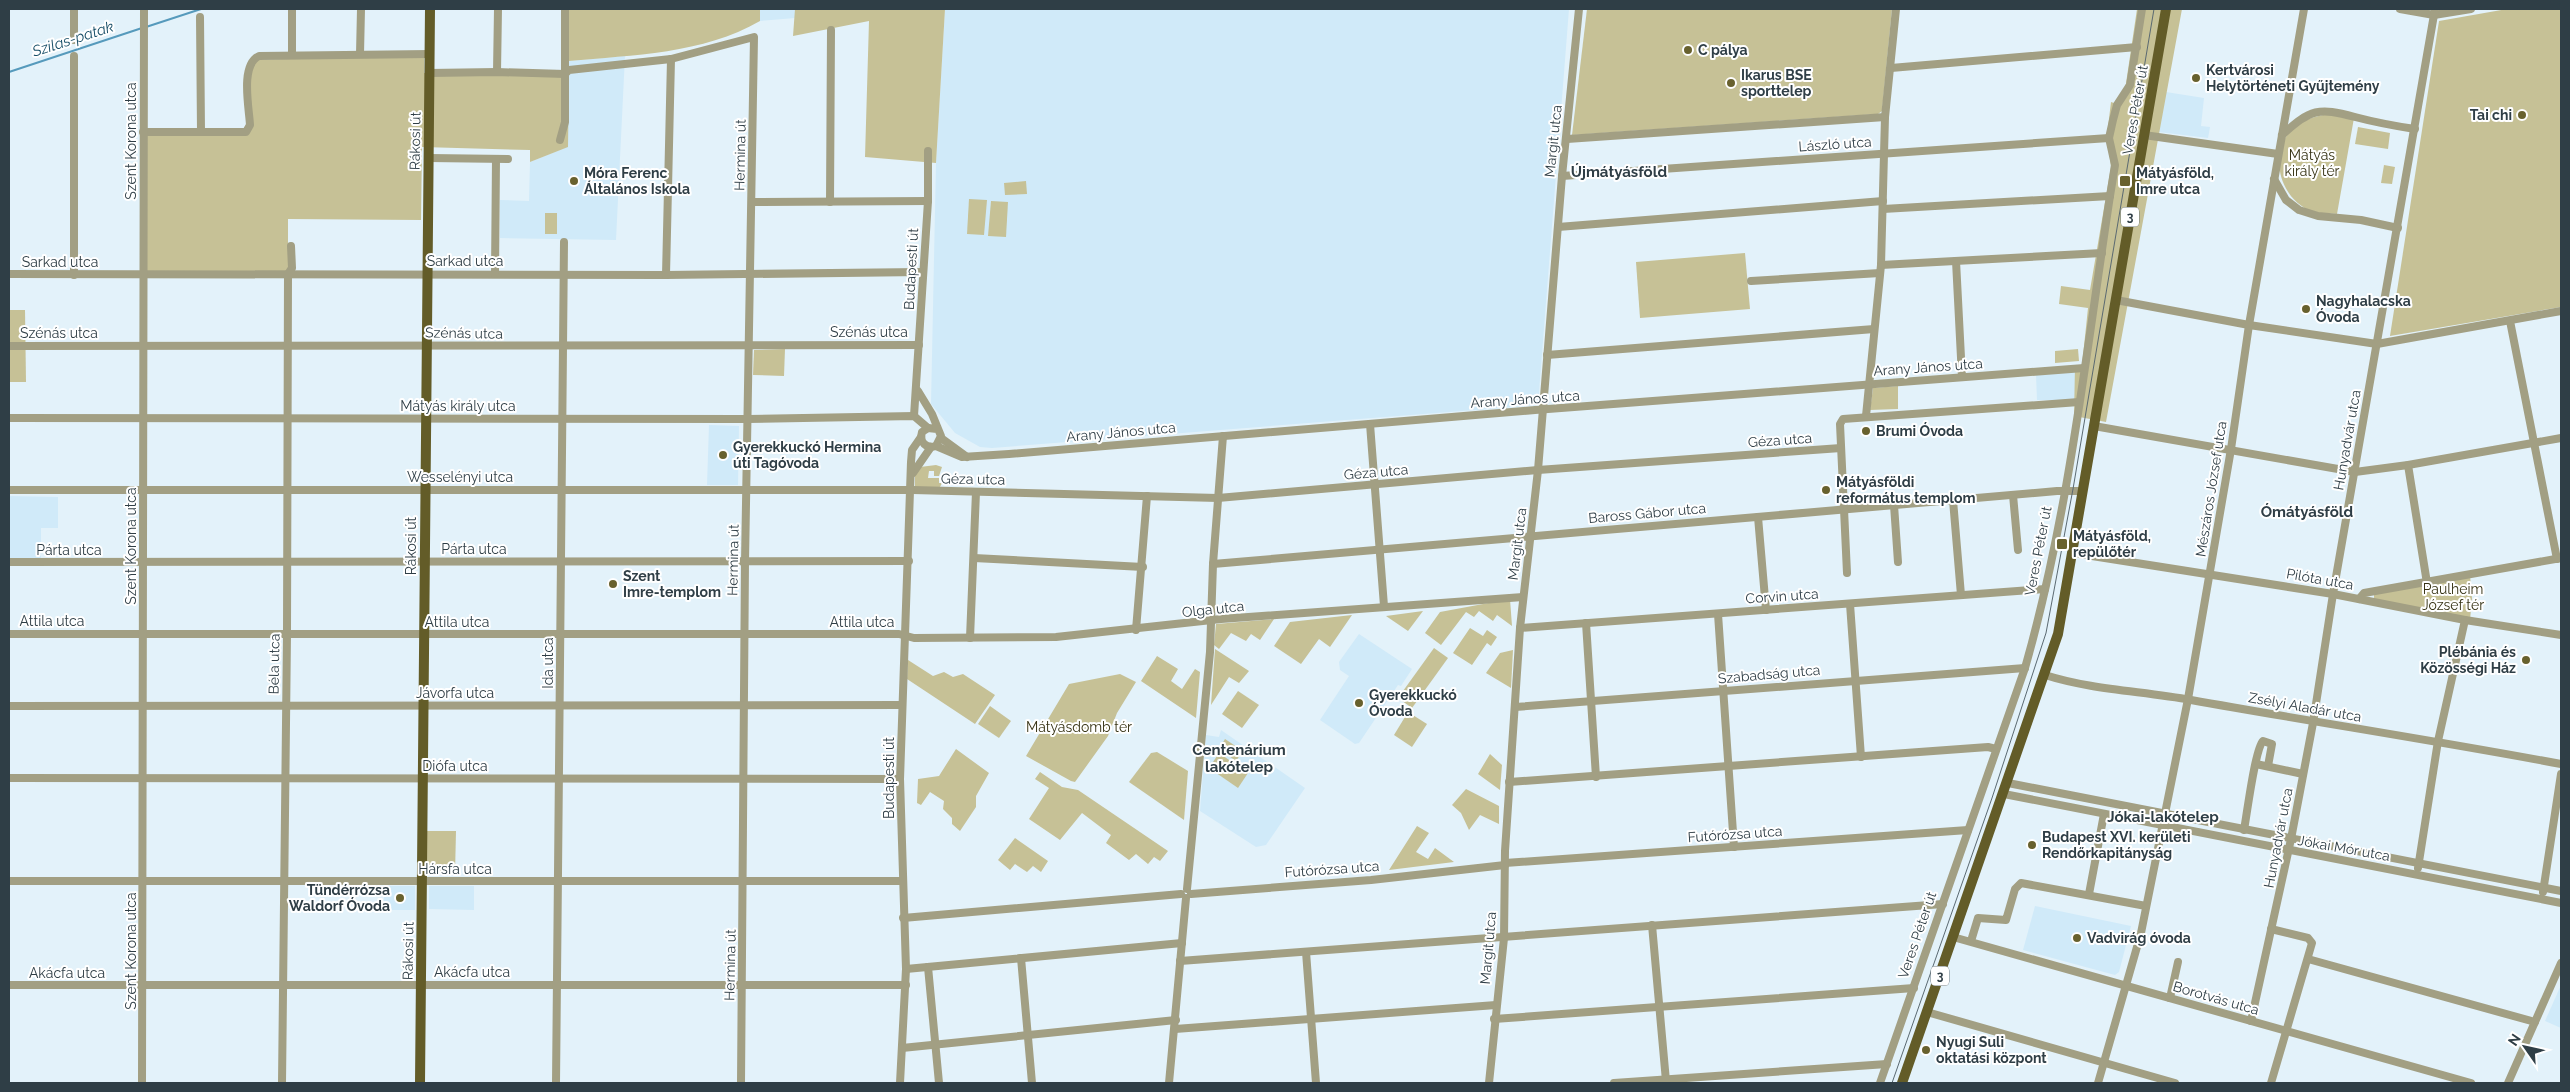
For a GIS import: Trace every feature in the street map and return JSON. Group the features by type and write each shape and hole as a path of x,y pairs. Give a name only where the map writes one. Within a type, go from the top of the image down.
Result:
{"main road":[{"name":"Rákosi út","path":"420,1083 430,9"},
{"name":"Veres Péter út","path":"1902,1083 2008,783 2059,629 2166,9"}],"street":[{"path":"74,9 74,40"},
{"name":"Szent Korona utca","path":"142,1083 144,985 144,9"},
{"path":"292,9 292,54"},
{"path":"360,54 361,9"},
{"path":"497,72 498,9"},
{"path":"560,140 565,122 565,9"},
{"name":"Margit utca","path":"1489,1083 1494,1019 1504,938 1509,782 1520,628 1544,410 1562,176 1579,9"},
{"path":"1866,416 1880,269 1885,117 1896,9"},
{"name":"Veres Péter út","path":"1880,1083 2025,668 2045,589 2079,402 2115,165 2110,138 2117,105 2130,85 2142,9"},
{"name":"Mészáros József utca","path":"2098,1083 2126,986 2146,906 2188,699 2231,449 2249,325 2304,9"},
{"path":"2400,9 2434,12 2471,9"},
{"name":"Hunyadvár utca","path":"2251,1021 2292,839 2434,12"},
{"path":"200,17 200,132"},
{"path":"830,202 831,30"},
{"name":"Hermina út","path":"671,59 754,37 744,706 742,1083"},
{"path":"1891,68 2137,47"},
{"path":"143,132 246,132 250,125 247,74 250,63 259,56 292,54 430,54"},
{"path":"74,56 74,275"},
{"path":"429,74 497,72 565,74 569,70 671,59 666,275"},
{"path":"2282,135 2299,120 2312,114 2332,110 2415,129"},
{"path":"1567,139 1885,117"},
{"path":"2144,135 2278,154"},
{"name":"László utca","path":"1562,176 2110,138"},
{"name":"Budapesti út","path":"910,417 916,389 919,345 922,272 928,201 928,151"},
{"path":"429,158 508,159"},
{"path":"495,274 496,159"},
{"path":"2274,179 2286,200 2299,210 2318,216 2360,220 2398,228"},
{"path":"1558,227 1883,205 2110,196"},
{"path":"752,202 928,201"},
{"name":"Ida utca","path":"556,1083 564,242"},
{"name":"Béla utca","path":"282,1083 287,634 287,346 288,274 292,268 291,246"},
{"path":"1751,281 1956,260 2102,252"},
{"path":"1956,260 1962,378"},
{"name":"Sarkad utca","path":"9,274 428,273 666,275 922,272"},
{"path":"2116,300 2249,325 2377,344 2561,311"},
{"path":"2359,599 2364,593 2559,558 2510,320"},
{"path":"1547,355 1874,328"},
{"name":"Szénás utca","path":"9,346 427,345 563,347 919,345"},
{"name":"Arany János utca","path":"933,446 962,457 967,457 2084,368"},
{"path":"916,389 928,411 932,414 925,445 933,446"},
{"path":"1847,573 1840,424 1843,418 2079,402"},
{"path":"910,417 927,431 941,438 967,457"},
{"name":"Mátyás király utca","path":"9,418 748,419 910,417"},
{"path":"1370,424 1384,606"},
{"path":"2094,426 2355,472 2408,465 2561,438"},
{"name":"Budapesti út","path":"900,1083 906,969 900,779 913,474 912,450 927,431"},
{"path":"1169,1083 1211,622 1213,564 1223,436"},
{"path":"913,474 941,438"},
{"name":"Géza utca","path":"912,490 1218,498 1538,470 1841,448"},
{"path":"2408,465 2427,583"},
{"name":"Wesselényi utca","path":"9,490 562,489 683,492 912,490"},
{"name":"Baross Gábor utca","path":"1213,564 2064,490 2083,491"},
{"path":"970,638 976,492"},
{"path":"2014,495 2018,550"},
{"path":"1136,630 1143,567 1147,496"},
{"path":"1953,500 1962,595"},
{"path":"1894,505 1898,562"},
{"path":"1758,517 1766,610"},
{"name":"Pilóta utca","path":"2073,553 2333,594 2465,620 2561,635"},
{"path":"974,558 1143,567"},
{"name":"Párta utca","path":"9,562 908,562"},
{"name":"Corvin utca","path":"1520,628 2045,589"},
{"name":"Olga utca","path":"906,636 914,638 1056,638 1384,606 1523,597"},
{"path":"1850,604 1861,757"},
{"path":"1718,614 1734,847"},
{"path":"2416,874 2438,741 2465,620"},
{"path":"1586,623 1596,777"},
{"name":"Attila utca","path":"9,634 899,634 906,636"},
{"name":"Szabadság utca","path":"1515,707 2025,668"},
{"name":"Zsélyi Aladár utca","path":"2045,675 2101,686 2188,699 2313,723 2438,741 2561,764"},
{"name":"Jávorfa utca","path":"9,706 902,705"},
{"path":"2244,830 2260,744 2263,741 2268,741 2272,744 2268,766"},
{"path":"1509,782 1988,747 1996,749"},
{"path":"2256,764 2303,774"},
{"path":"2542,899 2561,774"},
{"name":"Diófa utca","path":"9,778 900,779"},
{"name":"Jókai Mór utca","path":"2008,783 2164,815 2561,891"},
{"name":"Jókai Mór utca","path":"2004,794 2561,903"},
{"path":"2089,894 2104,814"},
{"name":"Futórózsa utca","path":"903,918 1371,880 1505,864 1968,830"},
{"name":"Hársfa utca","path":"9,881 902,881"},
{"path":"1971,941 1978,918 2006,920 2015,889 2021,884 2089,894 2146,906"},
{"path":"1180,961 1943,904"},
{"path":"1652,925 1666,1081"},
{"path":"2271,929 2311,940 2308,959 2271,1083"},
{"name":"Borotvás utca","path":"1953,937 2471,1083"},
{"path":"906,969 1182,943"},
{"path":"1306,952 1316,1083"},
{"path":"1021,958 1032,1083"},
{"path":"2308,959 2535,1022"},
{"path":"2170,998 2178,962"},
{"path":"2508,1083 2561,963"},
{"path":"928,967 939,1083"},
{"name":"Akácfa utca","path":"9,985 906,985"},
{"path":"1494,1019 1659,1005 1914,988"},
{"path":"1175,1029 1496,1005"},
{"path":"1927,1012 2175,1083"},
{"path":"902,1048 1176,1020"},
{"path":"1614,1083 1666,1081 1887,1064"}],"shaded area":[{"path":"760,9 795,9 795,18 760,21"},
{"path":"945,9 1569,9 1538,405 992,448 980,447 955,433 931,404 936,163"},
{"name":"Móra Ferenc Általános Iskola","path":"625,56 616,240 500,238 500,200 529,201 530,162 567,147 569,61"},
{"path":"2166,92 2204,98 2201,126 2210,127 2208,138 2159,132"},
{"path":"2076,372 2076,400 2037,400 2036,375"},
{"name":"Gyerekkuckó Hermina úti Tagóvoda","path":"709,425 739,426 738,485 707,485"},
{"path":"9,496 58,497 58,528 41,528 41,559 9,558"},
{"name":"Gyerekkuckó Óvoda","path":"1359,634 1412,669 1401,686 1398,685 1359,743 1355,744 1320,720 1349,676 1340,670 1339,662"},
{"path":"1221,730 1305,788 1266,845 1256,847 1200,811 1206,735 1219,737"},
{"name":"Tündérrózsa Waldorf Óvoda","path":"384,886 415,886 415,910 384,910"},
{"path":"429,886 474,886 474,910 429,909"},
{"name":"Vadvirág óvoda","path":"2035,906 2131,926 2119,972 2115,975 2023,950"},
{"path":"2561,985 2561,1028 2545,1021"}],"green space":[{"path":"569,9 760,9 760,21 738,32 691,47 569,61"},
{"path":"795,9 945,9 936,163 865,157 869,21 793,36"},
{"name":"Ikarus BSE sporttelep","path":"1587,9 1892,9 1882,111 1878,114 1572,135"},
{"path":"2137,9 2182,9 2106,422 2074,416 2075,366 2082,365 2088,308 2059,304 2061,286 2090,290 2111,167 2107,135 2111,102 2114,103 2125,90"},
{"path":"2507,9 2561,9 2561,307 2390,336 2439,21"},
{"path":"424,54 424,73 569,74 568,147 530,162 530,150 422,147 421,220 288,219 288,274 144,274 143,132 248,131 247,74 252,60"},
{"name":"Mátyás király tér","path":"2328,114 2354,118 2337,214 2313,212 2301,206 2291,197 2280,173 2281,148 2286,136 2295,126 2307,120"},
{"path":"2358,127 2390,133 2388,149 2355,144"},
{"path":"2384,165 2395,167 2392,184 2381,183"},
{"path":"1026,181 1027,194 1005,195 1004,183"},
{"path":"969,199 987,200 984,235 967,234"},
{"path":"991,201 1008,202 1006,237 988,236"},
{"path":"545,213 557,213 557,234 545,234"},
{"path":"1745,253 1750,309 1640,318 1636,262"},
{"path":"9,310 25,310 26,382 9,382"},
{"path":"785,349 784,376 753,375 754,350"},
{"path":"2078,349 2079,361 2055,363 2055,351"},
{"path":"1898,386 1898,409 1870,410 1873,388"},
{"path":"936,465 942,467 939,476 934,476 934,471 929,471 928,478 939,478 939,483 942,483 940,487 915,487 915,472 920,467"},
{"name":"Paulheim József tér","path":"2470,575 2472,599 2470,620 2374,600 2374,593"},
{"path":"1510,599 1512,626 1497,615 1493,621 1479,611 1474,617 1466,612 1441,645 1425,633 1440,612"},
{"path":"1423,611 1408,631 1386,616"},
{"path":"1352,615 1330,647 1319,639 1301,664 1274,646 1290,622"},
{"path":"1274,619 1260,640 1251,634 1246,641 1231,633 1219,649 1214,645 1216,624"},
{"path":"1470,628 1483,636 1487,630 1497,637 1491,646 1487,643 1472,665 1453,653"},
{"path":"1434,648 1448,658 1412,708 1398,698"},
{"path":"1215,649 1249,671 1239,683 1229,677 1211,705"},
{"path":"1513,650 1511,688 1486,673 1500,653"},
{"path":"1157,656 1178,669 1171,681 1182,689 1195,669 1200,672 1196,718 1141,681"},
{"path":"908,660 933,676 944,672 953,677 963,674 995,695 975,724 907,679"},
{"name":"Mátyásdomb tér","path":"1120,674 1136,682 1117,713 1108,736 1075,782 1026,756 1069,684"},
{"path":"1238,691 1259,705 1242,728 1222,714"},
{"path":"990,706 1011,721 999,738 978,724"},
{"path":"1408,712 1427,724 1412,747 1394,735"},
{"path":"1225,739 1243,751 1236,761 1219,749"},
{"path":"956,749 989,773 976,796 976,807 960,831 952,824 952,818 943,809 944,801 930,792 921,805 917,803 918,779 939,776"},
{"path":"1157,752 1188,771 1184,820 1129,782 1151,753"},
{"path":"1219,753 1248,773 1238,788 1209,768"},
{"path":"1490,754 1502,765 1500,790 1478,774"},
{"path":"1040,772 1062,787 1078,790 1168,851 1160,861 1154,857 1148,864 1136,854 1129,860 1106,843 1111,835 1082,813 1060,840 1029,819 1049,788 1035,779"},
{"path":"1466,789 1499,806 1499,824 1480,815 1469,830 1461,813 1452,805"},
{"path":"1417,826 1429,833 1416,852 1428,859 1435,848 1454,862 1389,870"},
{"path":"426,831 456,831 455,874 425,874"},
{"path":"1015,838 1048,861 1041,872 1033,866 1027,872 1015,864 1010,870 998,860"}],"waterway":[{"name":"Szilas-patak","path":"146,27 201,9"},
{"name":"Szilas-patak","path":"9,72 142,28"}],"tram line":[{"path":"1892,1083 1992,798 2046,633 2073,489 2154,9"}],"place":[{"name":"C pálya","path":"1688,50"},
{"name":"Kertvárosi Helytörténeti Gyűjtemény","path":"2196,78"},
{"name":"Ikarus BSE sporttelep","path":"1731,83"},
{"name":"Tai chi","path":"2522,115"},
{"name":"Móra Ferenc Általános Iskola","path":"574,181"},
{"name":"Mátyásföld, Imre utca","path":"2125,181"},
{"name":"Nagyhalacska Óvoda","path":"2306,309"},
{"name":"Brumi Óvoda","path":"1866,431"},
{"name":"Gyerekkuckó Hermina úti Tagóvoda","path":"723,455"},
{"name":"Mátyásföldi református templom","path":"1826,490"},
{"name":"Mátyásföld, repülőtér","path":"2062,544"},
{"name":"Szent Imre-templom","path":"613,584"},
{"name":"Plébánia és Közösségi Ház","path":"2526,660"},
{"name":"Gyerekkuckó Óvoda","path":"1359,703"},
{"name":"Budapest XVI. kerületi Rendőrkapitányság","path":"2032,845"},
{"name":"Tündérrózsa Waldorf Óvoda","path":"400,898"},
{"name":"Vadvirág óvoda","path":"2077,938"},
{"name":"Nyugi Suli oktatási központ","path":"1926,1050"}],"district":[{"name":"Újmátyásföld","path":"1619,172"},
{"name":"Ómátyásföld","path":"2307,512"},
{"name":"Centenárium lakótelep","path":"1239,758"},
{"name":"Jókai-lakótelep","path":"2163,817"}]}
